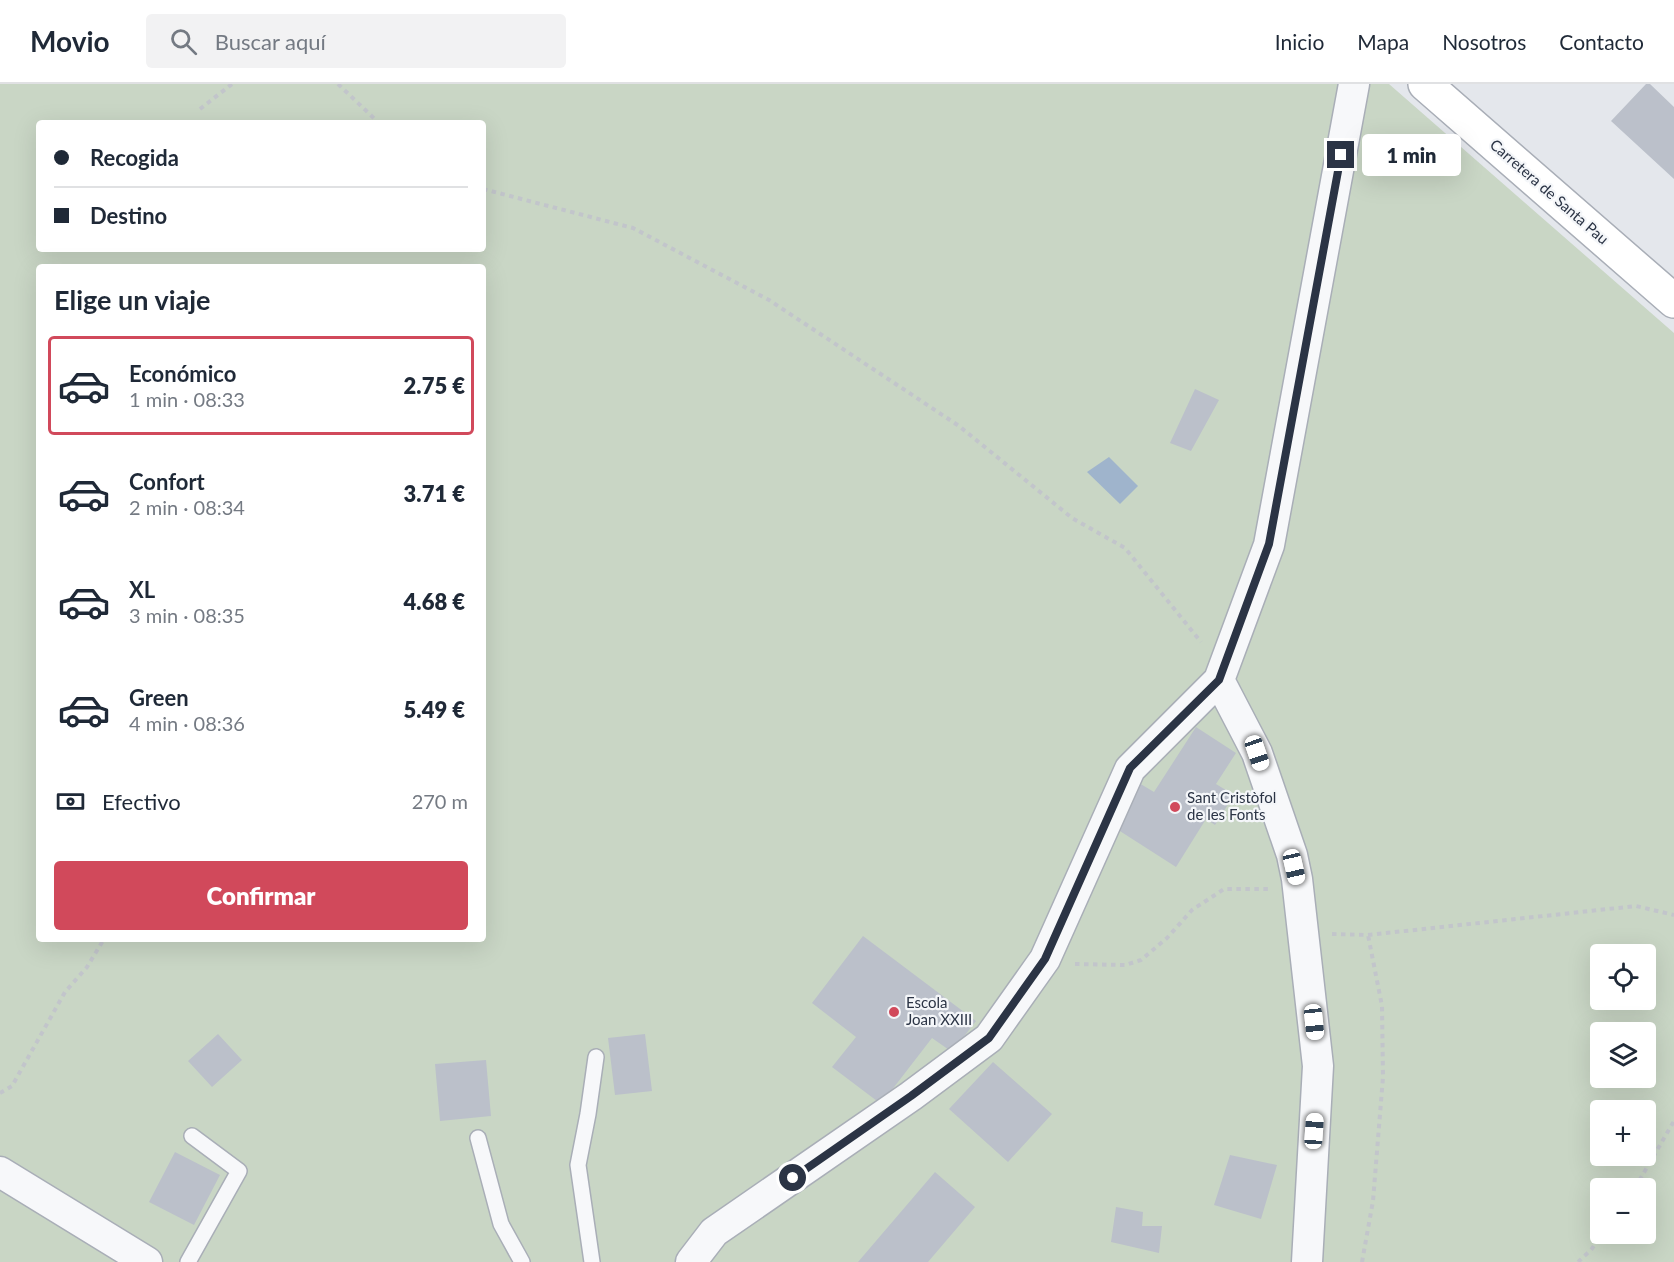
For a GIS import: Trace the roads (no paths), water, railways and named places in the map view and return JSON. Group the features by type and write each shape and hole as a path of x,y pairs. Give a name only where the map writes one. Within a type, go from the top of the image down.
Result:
{"main road":[{"name":"Carretera de Santa Pau","path":"1425,84 1674,301"}],"street":[{"path":"691,1262 714,1232 911,1096 989,1038 1045,959 1130,768 1219,680 1269,544 1354,84"},
{"path":"1219,680 1257,753 1292,855 1302,914 1318,1066 1307,1262"},
{"path":"0,1172 147,1262"}],"lane":[{"path":"592,1262 578,1165 596,1057"},
{"path":"188,1262 239,1171 192,1136"},
{"path":"478,1138 501,1224 522,1262"}],"water":[{"path":"1109,457 1138,486 1120,504 1087,472"}],"place":[{"name":"Sant Cristòfol de les Fonts","path":"1175,807"},
{"name":"Escola Joan XXIII","path":"894,1012"}]}
